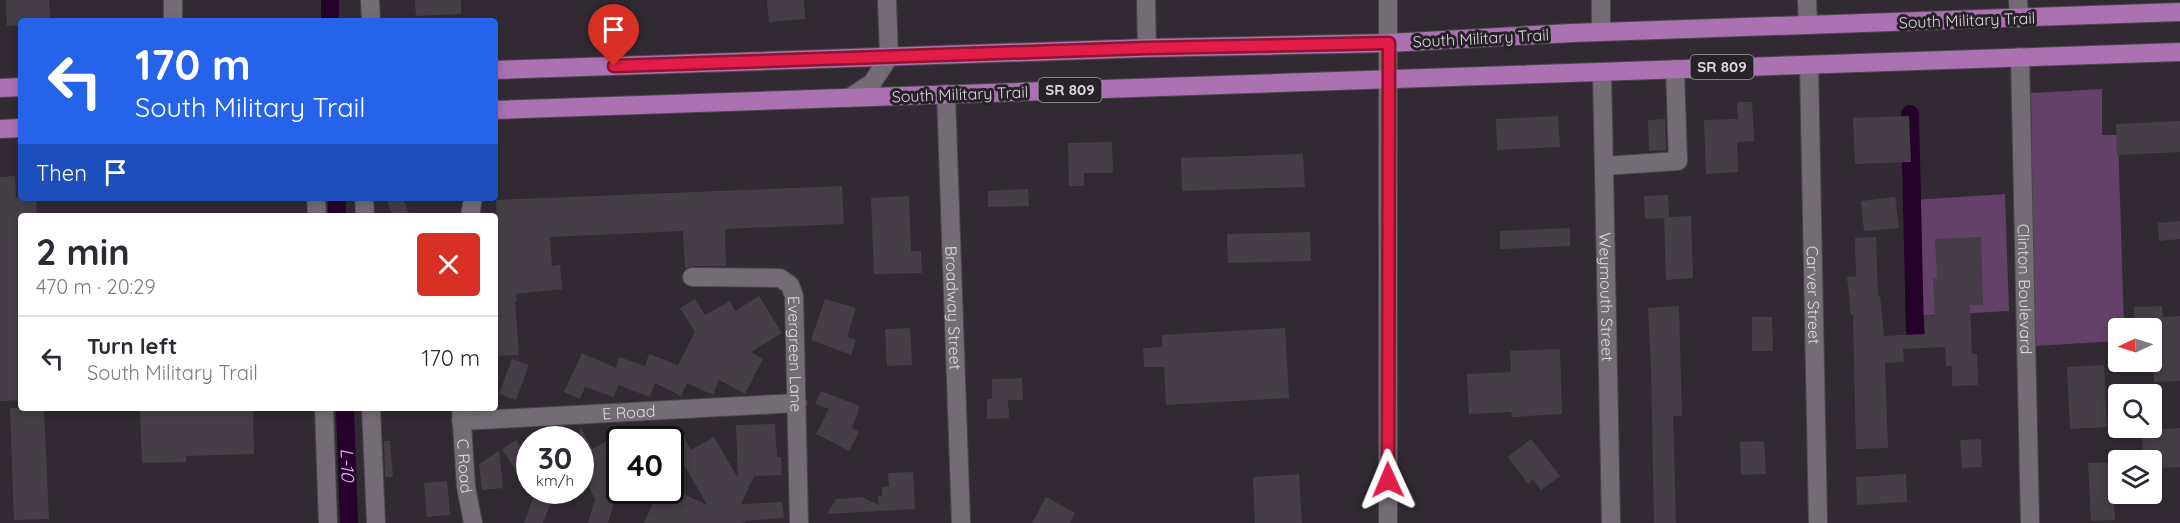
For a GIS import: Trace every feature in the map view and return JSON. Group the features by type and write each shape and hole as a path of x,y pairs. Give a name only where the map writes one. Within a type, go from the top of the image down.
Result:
{"main road":[{"name":"South Military Trail","path":"498,70 1147,48 1389,43 1601,32 1808,25 2019,9 2180,12"},
{"name":"South Military Trail","path":"498,110 2180,52"},
{"path":"0,88 18,87"},
{"path":"0,129 18,128"}],"street":[{"path":"173,0 173,18"},
{"path":"370,0 371,18"},
{"path":"849,98 872,83 889,57 887,0"},
{"path":"1146,0 1147,48"},
{"path":"1388,0 1388,523"},
{"path":"1600,0 1601,32"},
{"path":"1807,0 1808,25"},
{"name":"Clinton Boulevard","path":"2020,57 2030,523"},
{"name":"Carver Street","path":"1809,64 1818,523"},
{"path":"1604,166 1678,161 1675,69"},
{"name":"Weymouth Street","path":"1602,72 1611,523"},
{"name":"Broadway Street","path":"946,94 961,523"},
{"name":"Evergreen Lane","path":"692,277 780,278 790,285 795,296 799,523"},
{"name":"E Road","path":"461,414 797,403"},
{"path":"324,411 328,523"},
{"path":"371,411 376,523"},
{"name":"C Road","path":"461,414 466,487 473,523"}],"shaded area":[{"path":"2102,89 2102,135 2118,135 2124,318 2108,318 2108,342 2034,346 2031,93"},
{"path":"2005,194 2009,311 1918,316 1913,200"}],"building":[{"path":"6,0 49,0 50,18 18,18 18,25 7,26"},
{"path":"415,0 461,0 461,14 416,16"},
{"path":"767,0 804,0 805,19 769,22"},
{"path":"1737,102 1752,102 1754,141 1737,142 1738,172 1706,174 1704,120 1738,119"},
{"path":"1558,116 1560,147 1497,150 1496,119"},
{"path":"1909,116 1911,162 1855,164 1853,118"},
{"path":"1665,119 1666,150 1649,151 1648,120"},
{"path":"2180,121 2180,152 2117,155 2116,124"},
{"path":"1112,142 1113,173 1084,173 1084,186 1069,186 1068,143"},
{"path":"1303,154 1305,187 1182,191 1181,158"},
{"path":"15,176 16,198 18,201 36,201 37,213 18,213 18,400 0,401 0,177"},
{"path":"842,186 844,224 725,229 726,266 685,268 683,231 550,237 552,266 560,265 562,289 516,294 519,355 498,356 498,213 496,201"},
{"path":"1028,189 1029,206 988,207 988,191"},
{"path":"1668,195 1669,217 1691,216 1693,278 1666,280 1664,218 1645,219 1644,196"},
{"path":"909,196 911,251 921,251 922,273 874,274 871,198"},
{"path":"1895,197 1899,228 1864,231 1861,201"},
{"path":"387,201 404,201 409,213 392,213"},
{"path":"2180,221 2180,239 2159,241 2158,223"},
{"path":"1570,228 1570,246 1500,249 1500,231"},
{"path":"1310,232 1311,261 1228,263 1227,234"},
{"path":"1876,237 1878,297 1880,296 1884,336 1925,334 1924,316 1935,316 1933,279 1937,278 1935,239 1981,237 1983,305 1970,305 1972,354 1977,354 1978,385 1952,386 1952,366 1946,366 1945,347 1903,349 1904,362 1885,363 1888,448 1856,449 1853,315 1851,315 1847,277 1856,276 1855,238"},
{"path":"759,296 782,333 751,352 763,359 745,394 719,380 713,395 687,383 681,396 655,383 650,397 618,385 614,397 585,387 580,399 564,392 582,353 616,368 619,357 645,366 649,354 678,365 695,332 680,308 695,299 705,315 730,301 735,311"},
{"path":"825,299 856,308 847,337 856,340 851,355 811,340"},
{"path":"1679,306 1682,416 1673,416 1676,523 1654,523 1648,308"},
{"path":"2162,306 2163,317 2180,316 2180,381 2154,382 2154,372 2162,372 2162,318 2135,318 2134,307"},
{"path":"1752,317 1772,317 1773,351 1752,351"},
{"path":"910,328 912,365 887,366 885,329"},
{"path":"1285,328 1289,398 1166,405 1164,367 1144,367 1143,348 1162,347 1162,335"},
{"path":"1560,349 1562,414 1512,417 1511,412 1469,414 1467,374 1511,372 1510,351"},
{"path":"512,359 529,365 516,400 499,394"},
{"path":"2104,365 2107,427 2070,429 2067,367"},
{"path":"1022,378 1023,400 1008,400 1009,418 987,419 987,399 992,399 992,379"},
{"path":"821,391 860,406 852,428 859,432 849,451 816,434 829,409 815,404"},
{"path":"10,408 18,408 18,411 44,411 49,519 14,520"},
{"path":"140,411 253,411 254,454 186,456 186,462 142,463"},
{"path":"775,424 777,457 781,457 782,475 754,476 741,504 782,502 784,518 741,521 746,523 644,523 652,504 684,504 684,494 707,505 684,464 684,437 691,450 714,437 738,478 736,425"},
{"path":"2180,428 2180,467 2162,468 2162,450 2143,450 2142,438 2162,438 2162,429"},
{"path":"1531,439 1560,476 1541,490 1533,479 1528,484 1508,457"},
{"path":"1981,439 1982,467 1962,468 1960,440"},
{"path":"516,440 516,471 502,449"},
{"path":"384,441 390,441 393,477 385,477"},
{"path":"1764,441 1766,474 1741,475 1740,442"},
{"path":"606,442 606,504 614,504 608,523 588,523 595,499 594,448"},
{"path":"499,451 503,488 482,490 479,464"},
{"path":"2108,462 2108,504 2114,504 2115,520 2091,521 2088,463"},
{"path":"913,472 915,509 827,514 836,499 862,497 879,505 878,496 882,496 882,487 889,486 888,473"},
{"path":"1299,474 1302,523 1255,523 1253,477"},
{"path":"1906,474 1907,502 1857,505 1856,477"},
{"path":"447,481 450,515 427,517 424,483"},
{"path":"1046,497 1075,513 1070,523 1032,523"},
{"path":"531,504 550,504 543,523 524,523"}],"waterway":[{"name":"L-10","path":"330,0 330,18"},
{"path":"1910,114 1915,333"},
{"name":"L-10","path":"337,201 337,213"},
{"name":"L-10","path":"345,411 349,523"}],"route":[{"path":"614,66 1147,48 1389,43 1388,480"}]}
